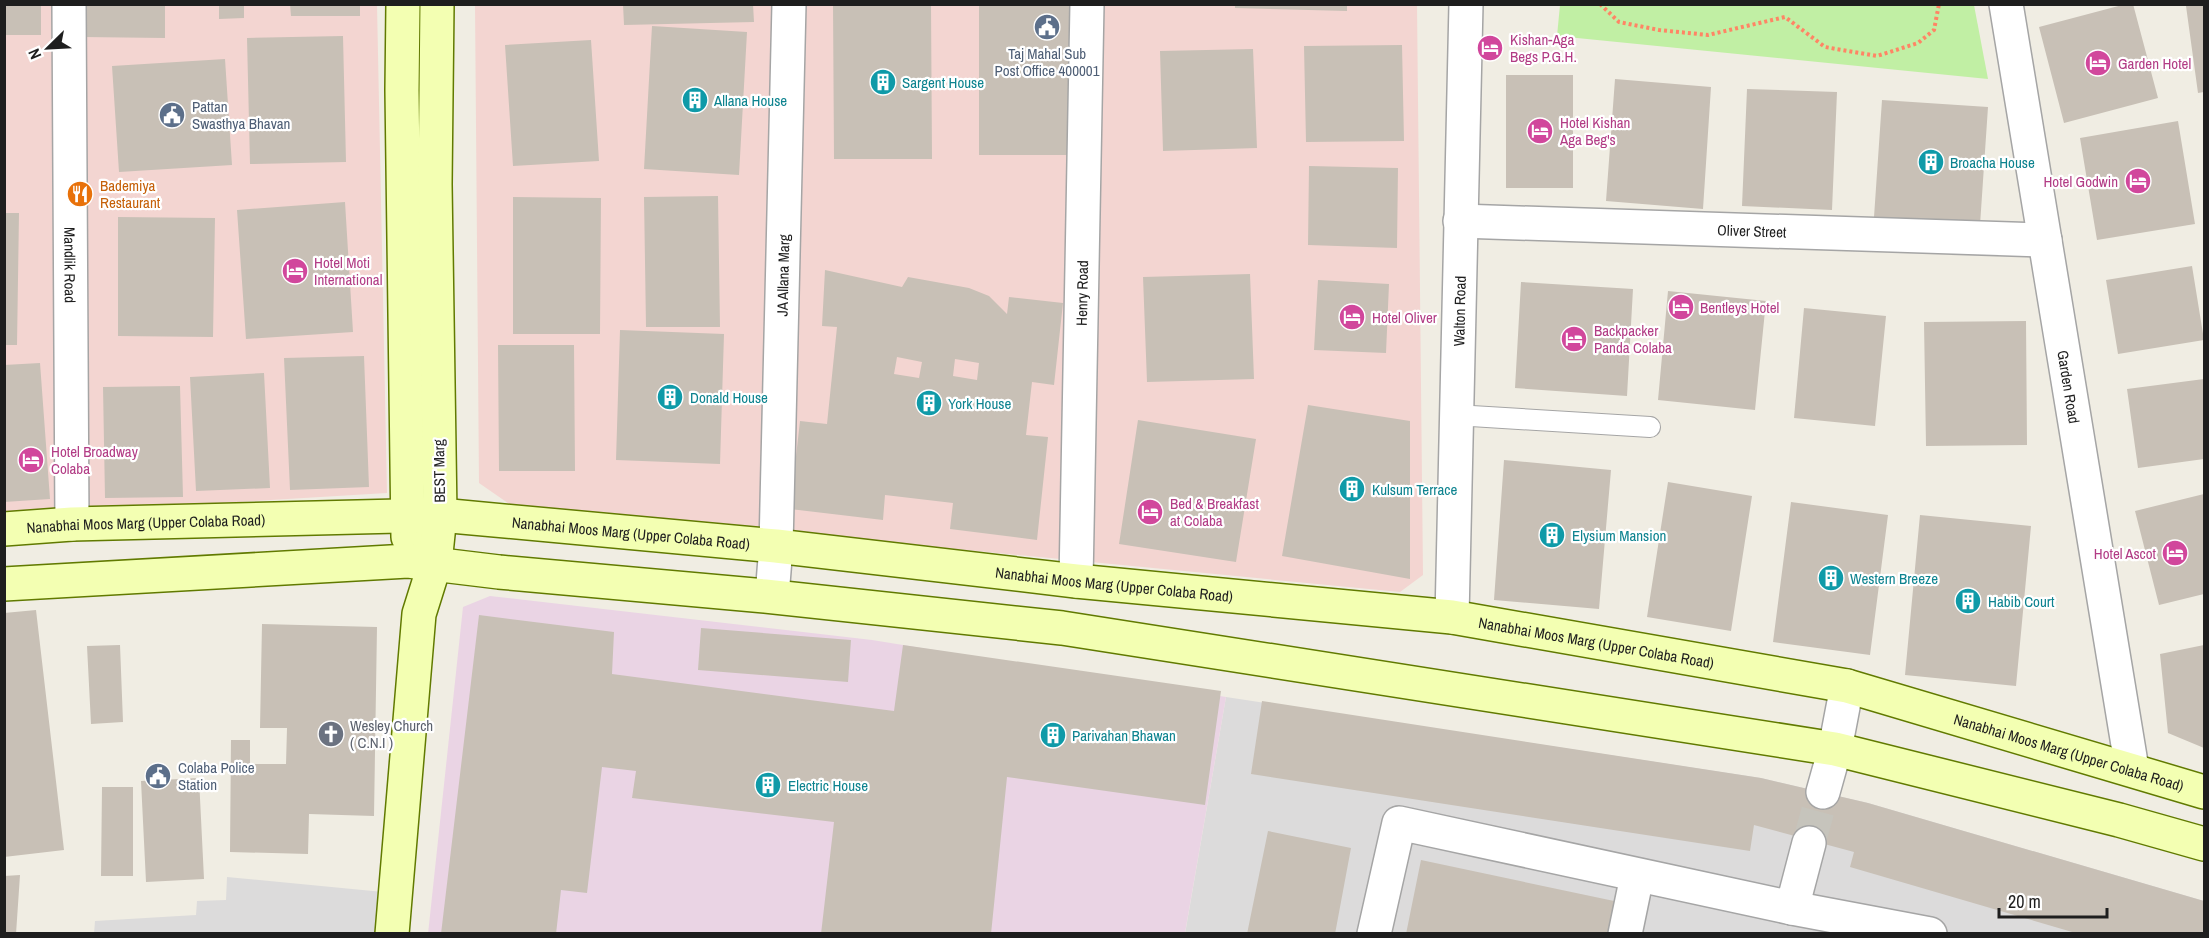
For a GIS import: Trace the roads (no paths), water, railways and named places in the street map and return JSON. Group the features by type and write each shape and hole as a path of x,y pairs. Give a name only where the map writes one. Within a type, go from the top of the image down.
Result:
{"main road":[{"path":"392,933 419,614 421,562 407,514 403,4"},
{"name":"BEST Marg","path":"421,562 440,515 435,196 437,4"},
{"name":"Nanabhai Moos Marg (Upper Colaba Road)","path":"4,529 72,524 407,514 440,515 776,546 1076,581 1452,617 1847,686 2205,792"},
{"path":"4,584 421,562 499,572 772,596 1062,628 1835,749 2119,820 2205,844"}],"street":[{"name":"Mandlik Road","path":"69,4 72,524"},
{"name":"JA Allana Marg","path":"772,596 776,546 789,4"},
{"name":"Henry Road","path":"1076,581 1087,4"},
{"name":"Walton Road","path":"1452,617 1466,4"},
{"name":"Garden Road","path":"2006,4 2132,769"},
{"name":"Oliver Street","path":"1460,221 2044,240"},
{"path":"1823,792 1835,749 1847,686"},
{"path":"1374,933 1399,823 1637,876 1792,908 1930,933"},
{"path":"1792,908 1809,843"},
{"path":"1625,933 1637,876"}],"lane":[{"path":"1455,415 1650,427"}],"tunnel":[{"path":"1809,843 1823,792"}],"place":[{"name":"Taj Mahal Sub Post Office 400001","path":"1047,27"},
{"name":"Kishan-Aga Begs P.G.H.","path":"1490,48"},
{"name":"Garden Hotel","path":"2098,63"},
{"name":"Sargent House","path":"883,82"},
{"name":"Allana House","path":"695,100"},
{"name":"Pattan Swasthya Bhavan","path":"172,115"},
{"name":"Hotel Kishan Aga Beg's","path":"1540,131"},
{"name":"Broacha House","path":"1931,162"},
{"name":"Hotel Godwin","path":"2138,181"},
{"name":"Bademiya Restaurant","path":"80,194"},
{"name":"Hotel Moti International","path":"295,271"},
{"name":"Bentleys Hotel","path":"1681,307"},
{"name":"Hotel Oliver","path":"1352,317"},
{"name":"Backpacker Panda Colaba","path":"1574,339"},
{"name":"Donald House","path":"670,397"},
{"name":"York House","path":"929,403"},
{"name":"Hotel Broadway Colaba","path":"31,460"},
{"name":"Kulsum Terrace","path":"1352,489"},
{"name":"Bed & Breakfast at Colaba","path":"1150,512"},
{"name":"Elysium Mansion","path":"1552,535"},
{"name":"Hotel Ascot","path":"2175,553"},
{"name":"Western Breeze","path":"1831,578"},
{"name":"Habib Court","path":"1968,601"},
{"name":"Wesley Church ( C.N.I )","path":"331,734"},
{"name":"Parivahan Bhawan","path":"1053,735"},
{"name":"Colaba Police Station","path":"158,776"},
{"name":"Electric House","path":"768,785"}]}
